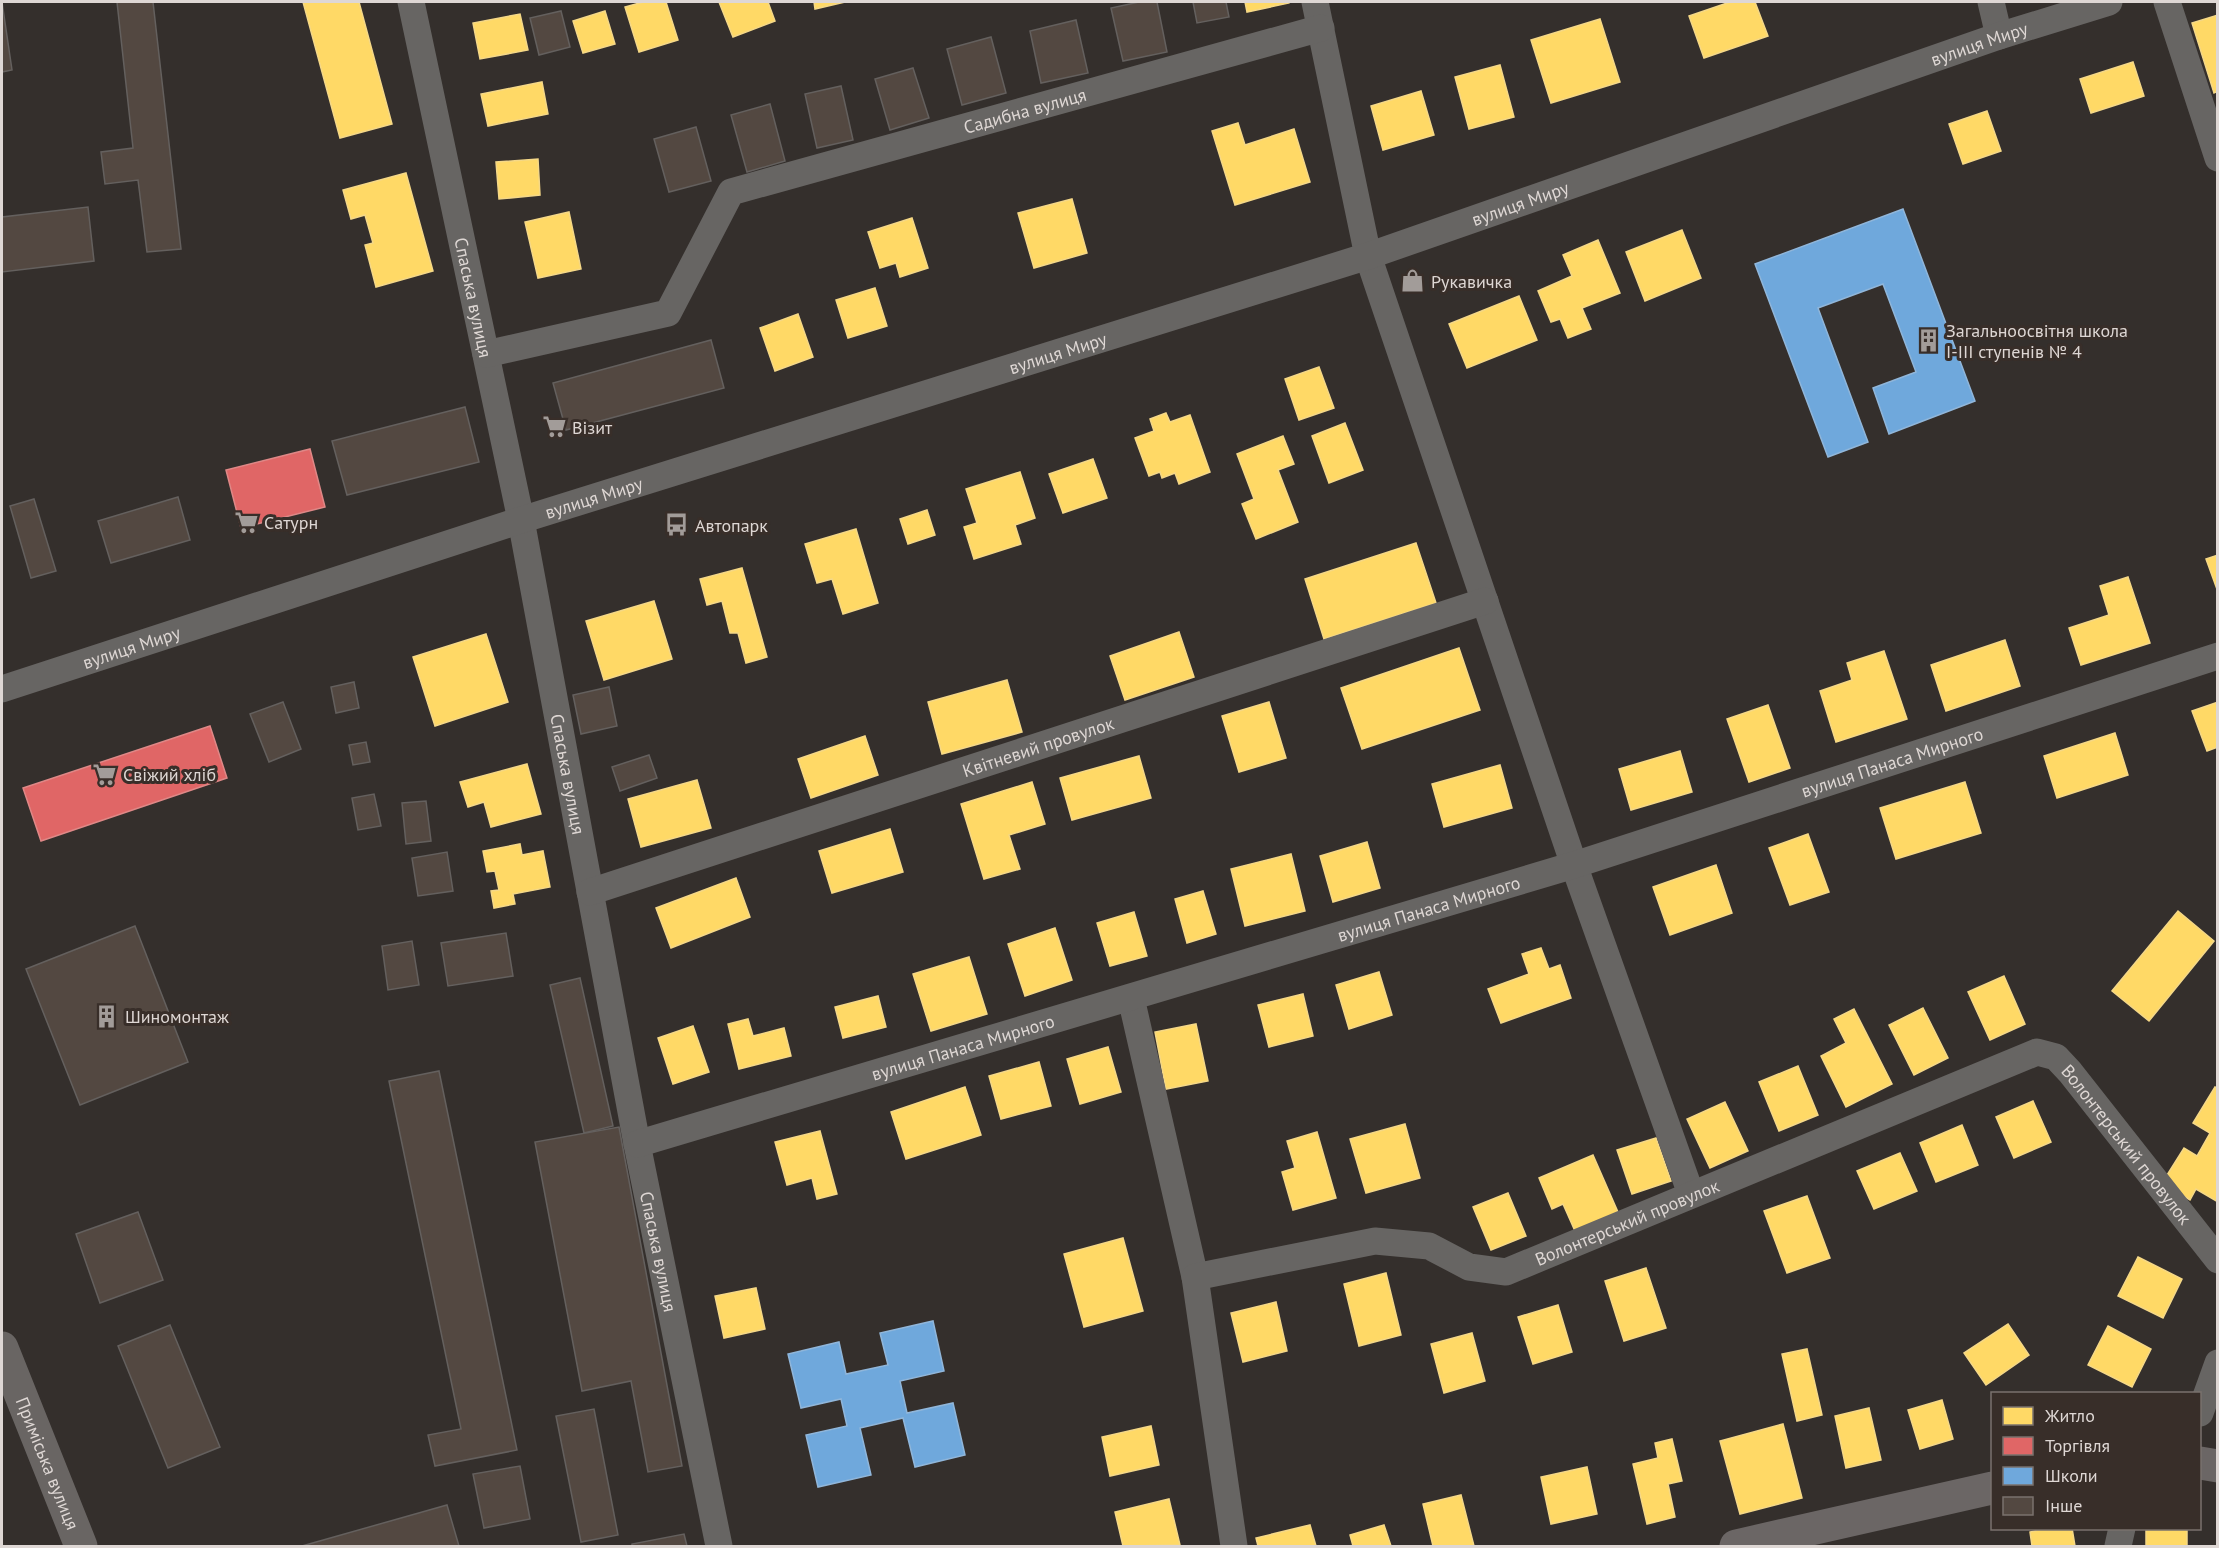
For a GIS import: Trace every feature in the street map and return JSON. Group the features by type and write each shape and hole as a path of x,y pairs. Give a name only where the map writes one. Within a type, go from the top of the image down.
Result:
{"main road":[{"name":"Приміська вулиця","path":"2,1348 81,1546"},
{"path":"2201,1463 2217,1466"},
{"path":"1736,1546 1991,1488"}],"street":[{"name":"Спаська вулиця","path":"411,2 521,520 637,1144 719,1546"},
{"path":"1315,2 1368,256 1574,865 1691,1194"},
{"path":"1991,2 1999,36"},
{"name":"вулиця Миру","path":"2,689 521,520 1368,256 1999,36 2109,2"},
{"path":"2167,2 2217,158"},
{"name":"Садибна вулиця","path":"486,354 668,313 731,192 1320,28"},
{"name":"Квітневий провулок","path":"590,892 1485,601"},
{"name":"вулиця Панаса Мирного","path":"637,1144 1574,865 2217,656"},
{"path":"1131,998 1195,1277 1234,1546"},
{"name":"Волонтерський провулок","path":"1195,1277 1375,1241 1429,1246 1469,1267 1506,1272 2037,1052 2056,1057 2070,1072 2217,1260"},
{"path":"2201,1407 2217,1363"},
{"path":"2118,1546 2122,1530"}],"building: Житло":[{"path":"303,2 359,2 392,124 340,138"},
{"path":"643,2 666,2 678,40 639,52 625,7"},
{"path":"719,2 768,2 775,21 733,37"},
{"path":"814,2 845,2 815,9"},
{"path":"1245,2 1289,2 1289,3 1247,12"},
{"path":"1730,2 1755,2 1768,36 1704,58 1689,16"},
{"path":"605,11 615,44 583,53 573,21"},
{"path":"520,14 528,50 480,59 473,23"},
{"path":"2218,15 2218,91 2214,93 2192,23"},
{"path":"1600,19 1620,82 1551,103 1531,40"},
{"path":"2133,62 2144,96 2091,113 2080,79"},
{"path":"1500,65 1514,117 1469,129 1455,77"},
{"path":"542,82 548,114 488,126 481,94"},
{"path":"1421,91 1434,135 1383,150 1371,106"},
{"path":"1987,111 2001,151 1963,164 1949,124"},
{"path":"1238,123 1245,145 1294,129 1310,182 1235,205 1212,131"},
{"path":"538,159 540,195 499,199 496,162"},
{"path":"406,173 433,271 376,287 365,245 373,243 365,215 351,219 343,190"},
{"path":"1072,199 1087,253 1034,268 1018,213"},
{"path":"569,212 581,269 538,278 525,222"},
{"path":"912,218 928,268 900,277 896,263 880,268 868,232"},
{"path":"1682,230 1701,278 1645,301 1626,252"},
{"path":"1598,240 1620,293 1582,308 1591,329 1568,338 1560,319 1551,322 1538,291 1572,276 1563,255"},
{"path":"875,288 887,326 848,338 836,300"},
{"path":"1519,296 1537,340 1467,368 1449,324"},
{"path":"798,314 813,357 775,371 760,328"},
{"path":"1319,367 1334,408 1299,420 1285,379"},
{"path":"1166,413 1170,422 1190,415 1210,472 1179,484 1175,473 1162,478 1160,472 1149,476 1135,438 1154,431 1150,419"},
{"path":"1345,423 1363,470 1329,483 1312,436"},
{"path":"1283,436 1294,464 1278,470 1298,522 1256,539 1242,504 1254,499 1237,454"},
{"path":"1093,459 1107,498 1063,513 1049,474"},
{"path":"1020,472 1035,518 1015,525 1021,544 974,559 964,527 977,523 966,489"},
{"path":"927,510 935,535 908,544 900,519"},
{"path":"856,529 878,603 843,614 832,579 817,583 805,544"},
{"path":"1416,543 1436,603 1324,639 1305,579"},
{"path":"2218,555 2218,592 2206,559"},
{"path":"742,568 767,657 746,663 738,633 730,633 722,601 707,605 700,579"},
{"path":"2128,577 2150,643 2081,665 2069,628 2109,615 2100,586"},
{"path":"654,601 672,659 604,680 586,621"},
{"path":"1179,632 1194,677 1125,700 1110,656"},
{"path":"486,634 508,702 435,726 413,657"},
{"path":"2005,640 2020,686 1946,711 1931,665"},
{"path":"1459,648 1480,710 1362,749 1341,688"},
{"path":"1884,651 1907,719 1836,742 1820,691 1852,680 1847,663"},
{"path":"1007,680 1022,732 942,754 928,702"},
{"path":"1269,702 1286,758 1239,772 1222,716"},
{"path":"2218,702 2218,747 2207,751 2192,711"},
{"path":"1768,705 1790,768 1749,782 1727,719"},
{"path":"2115,733 2128,775 2057,798 2044,756"},
{"path":"865,736 878,775 811,798 798,759"},
{"path":"1680,751 1692,792 1631,810 1619,769"},
{"path":"1139,756 1151,798 1072,820 1060,778"},
{"path":"527,764 541,814 491,827 484,802 468,807 460,782"},
{"path":"1500,765 1512,808 1444,827 1432,784"},
{"path":"697,780 711,828 641,847 628,799"},
{"path":"1032,782 1045,824 1009,835 1020,869 984,879 961,804"},
{"path":"1965,782 1981,833 1896,859 1880,808"},
{"path":"890,829 903,872 832,893 819,851"},
{"path":"1808,834 1829,892 1790,905 1769,848"},
{"path":"1367,842 1380,888 1333,902 1320,856"},
{"path":"520,844 522,855 543,851 550,887 513,894 515,904 494,908 491,891 499,890 495,871 487,872 483,851"},
{"path":"1291,854 1305,911 1245,926 1231,869"},
{"path":"1716,865 1732,913 1670,935 1653,887"},
{"path":"736,878 750,917 671,948 656,908"},
{"path":"1203,891 1216,934 1187,943 1175,899"},
{"path":"2178,911 2214,941 2149,1021 2112,991"},
{"path":"1134,912 1147,956 1110,966 1097,923"},
{"path":"1055,928 1072,980 1025,996 1008,944"},
{"path":"1541,948 1549,969 1560,965 1571,998 1501,1023 1488,989 1529,974 1522,954"},
{"path":"969,957 987,1014 931,1031 913,974"},
{"path":"1379,972 1392,1015 1349,1029 1336,985"},
{"path":"2004,976 2025,1024 1990,1040 1968,992"},
{"path":"1303,994 1313,1036 1269,1047 1258,1005"},
{"path":"878,996 886,1027 843,1038 835,1007"},
{"path":"1923,1008 1948,1058 1914,1075 1889,1025"},
{"path":"1854,1009 1892,1084 1846,1107 1821,1056 1846,1043 1834,1019"},
{"path":"748,1019 753,1036 784,1028 791,1056 739,1069 728,1024"},
{"path":"1196,1024 1208,1081 1166,1089 1155,1032"},
{"path":"693,1026 709,1072 673,1084 658,1038"},
{"path":"1108,1047 1121,1092 1080,1104 1067,1059"},
{"path":"1039,1062 1051,1106 1001,1119 989,1076"},
{"path":"1798,1066 1818,1115 1779,1131 1759,1082"},
{"path":"965,1087 981,1135 906,1159 891,1112"},
{"path":"2215,1087 2218,1088 2218,1202 2196,1189 2190,1200 2162,1183 2184,1148 2197,1156 2210,1133 2193,1123"},
{"path":"2033,1101 2051,1142 2014,1158 1996,1117"},
{"path":"1725,1102 1748,1151 1710,1168 1687,1119"},
{"path":"1405,1124 1420,1178 1366,1193 1350,1139"},
{"path":"1962,1125 1978,1165 1936,1182 1920,1143"},
{"path":"820,1131 837,1194 817,1199 812,1178 787,1185 775,1142"},
{"path":"1317,1132 1336,1198 1293,1210 1282,1172 1295,1168 1287,1141"},
{"path":"1656,1138 1671,1181 1632,1194 1617,1150"},
{"path":"1900,1153 1917,1191 1874,1209 1857,1171"},
{"path":"1593,1155 1618,1212 1575,1231 1563,1204 1552,1209 1539,1178"},
{"path":"1508,1193 1526,1236 1491,1250 1473,1207"},
{"path":"1807,1196 1830,1258 1787,1273 1764,1211"},
{"path":"1123,1238 1143,1311 1084,1327 1064,1254"},
{"path":"2138,1257 2182,1279 2163,1318 2118,1296"},
{"path":"1646,1268 1666,1328 1624,1341 1605,1281"},
{"path":"1386,1273 1401,1335 1359,1346 1344,1284"},
{"path":"756,1288 765,1329 724,1338 715,1296"},
{"path":"1276,1302 1287,1351 1243,1362 1231,1313"},
{"path":"1558,1305 1572,1352 1533,1364 1518,1317"},
{"path":"2008,1324 2029,1355 1986,1385 1964,1353"},
{"path":"2108,1326 2151,1349 2132,1387 2088,1365"},
{"path":"1472,1333 1485,1381 1444,1393 1431,1344"},
{"path":"1807,1349 1822,1415 1797,1421 1782,1354"},
{"path":"1942,1400 1953,1439 1920,1449 1908,1410"},
{"path":"1869,1408 1881,1460 1846,1468 1835,1416"},
{"path":"1783,1424 1802,1498 1740,1514 1720,1441"},
{"path":"1151,1426 1159,1465 1110,1476 1102,1437"},
{"path":"1672,1439 1682,1481 1668,1484 1675,1517 1647,1524 1633,1464 1658,1458 1655,1443"},
{"path":"1587,1467 1597,1514 1551,1524 1541,1477"},
{"path":"1461,1495 1474,1546 1433,1546 1423,1504"},
{"path":"1169,1499 1180,1545 1123,1546 1115,1512"},
{"path":"1310,1525 1316,1546 1258,1546 1256,1538"},
{"path":"1384,1525 1391,1546 1353,1546 1350,1535"},
{"path":"2072,1530 2075,1546 2032,1546 2030,1532"},
{"path":"2146,1530 2187,1530 2187,1546 2146,1546"}],"building: Торгівля":[{"path":"310,449 325,507 241,528 226,470"},
{"path":"210,726 227,778 41,841 23,788"}],"building: Школи":[{"name":"Загальноосвітня школа І-ІІІ ступенів № 4","path":"1903,209 1975,401 1889,434 1873,388 1916,372 1883,284 1818,308 1868,442 1828,457 1755,264"},
{"path":"933,1321 944,1371 900,1381 907,1413 953,1403 965,1455 915,1467 903,1418 860,1428 871,1475 818,1487 806,1435 847,1426 841,1399 801,1408 788,1354 839,1342 846,1374 888,1365 880,1333"}],"building: Інше":[{"path":"2,2 12,70 2,72"},
{"path":"117,2 153,2 181,249 147,252 138,180 105,184 101,152 133,148"},
{"path":"1139,2 1157,2 1167,52 1123,61 1111,8"},
{"path":"1193,2 1226,2 1229,17 1197,23"},
{"path":"561,11 570,47 539,55 530,18"},
{"path":"1076,20 1088,73 1041,83 1030,31"},
{"path":"991,37 1006,93 962,105 947,49"},
{"path":"913,68 929,118 890,130 875,79"},
{"path":"841,86 853,140 817,148 805,94"},
{"path":"770,104 785,161 747,172 731,115"},
{"path":"696,127 711,181 669,192 654,139"},
{"path":"88,207 94,261 2,272 2,217"},
{"path":"711,340 724,388 566,430 553,383"},
{"path":"465,407 479,462 347,495 332,441"},
{"path":"178,497 190,540 111,563 98,521"},
{"path":"34,499 56,571 31,578 10,506"},
{"path":"354,682 359,708 336,713 331,687"},
{"path":"609,687 617,726 581,734 573,695"},
{"path":"283,702 301,749 269,762 250,714"},
{"path":"366,742 370,762 353,765 349,745"},
{"path":"649,755 657,778 620,791 612,767"},
{"path":"374,794 381,826 358,830 352,798"},
{"path":"426,801 431,841 406,844 402,803"},
{"path":"447,852 453,891 418,896 412,858"},
{"name":"Шиномонтаж","path":"135,926 188,1062 80,1105 26,969"},
{"path":"506,933 513,976 448,986 441,943"},
{"path":"412,941 419,985 388,990 382,946"},
{"path":"580,978 613,1126 584,1133 550,985"},
{"path":"439,1071 517,1450 435,1466 428,1435 461,1429 389,1081"},
{"path":"619,1127 682,1466 648,1472 631,1381 582,1391 535,1142"},
{"path":"138,1212 163,1280 100,1303 76,1234"},
{"path":"170,1325 220,1447 168,1468 118,1346"},
{"path":"594,1409 618,1535 581,1542 556,1416"},
{"path":"520,1466 530,1519 484,1528 473,1474"},
{"path":"447,1505 459,1546 302,1546"},
{"path":"684,1534 687,1546 632,1546 632,1544"}],"place":[{"name":"Рукавичка","path":"1413,281"},
{"name":"Загальноосвітня школа І-ІІІ ступенів № 4","path":"1928,340"},
{"name":"Візит","path":"554,427"},
{"name":"Сатурн","path":"246,522"},
{"name":"Автопарк","path":"677,525"},
{"name":"Свіжий хліб","path":"105,774"},
{"name":"Шиномонтаж","path":"107,1016"}]}
